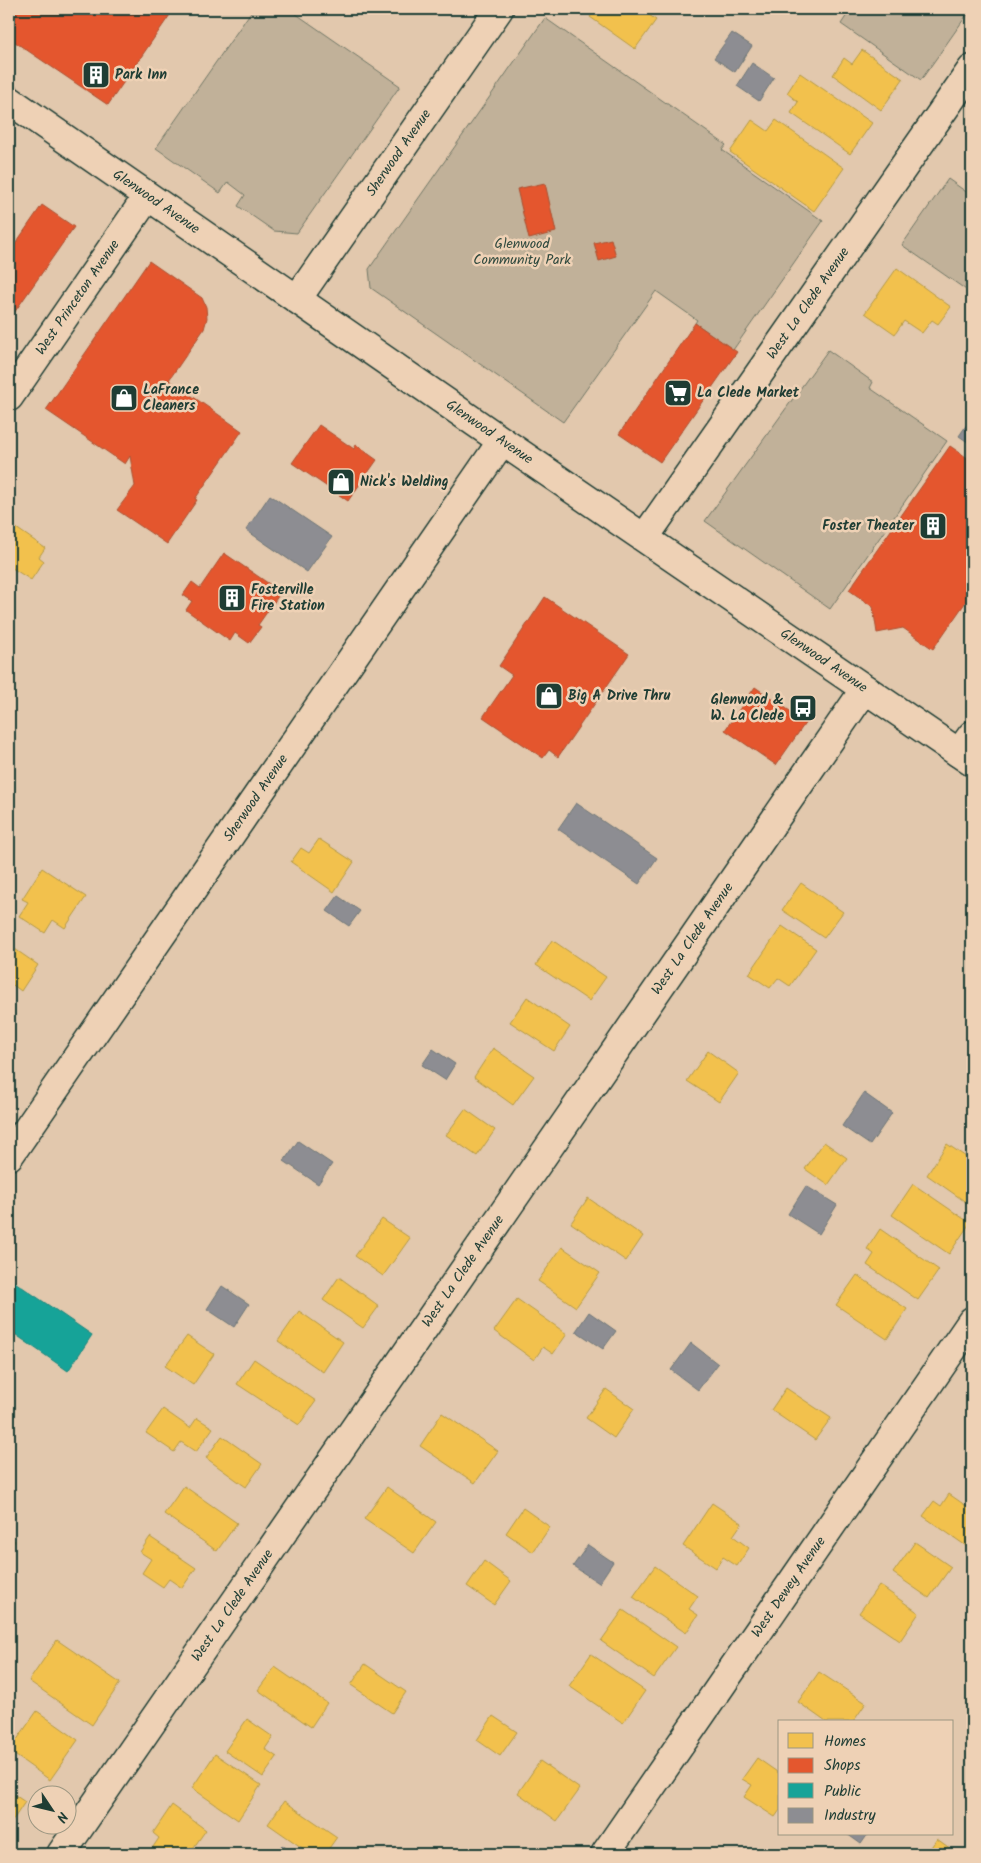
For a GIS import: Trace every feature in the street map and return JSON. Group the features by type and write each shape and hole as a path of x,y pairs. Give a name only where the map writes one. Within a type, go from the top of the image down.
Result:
{"street":[{"name":"Sherwood Avenue","path":"297,299 500,9"},
{"name":"West La Clede Avenue","path":"645,537 972,69"},
{"name":"Glenwood Avenue","path":"9,100 865,689 968,750"},
{"name":"West Princeton Avenue","path":"9,397 147,196"},
{"name":"Sherwood Avenue","path":"9,1156 502,440"},
{"name":"West La Clede Avenue","path":"61,1854 865,689"},
{"name":"West Dewey Avenue","path":"605,1854 972,1321"}],"green space":[{"path":"253,9 289,9 400,86 297,233 274,231 238,206 245,195 228,182 220,193 156,148"},
{"path":"851,9 971,9 921,80 841,24"},
{"name":"Glenwood Community Park","path":"545,18 726,145 722,150 823,221 733,350 695,323 697,320 656,291 563,422 371,288 369,269"},
{"path":"948,179 972,196 972,294 902,245"},
{"path":"828,350 873,382 870,388 947,441 830,609 705,521"}],"building: Homes":[{"path":"595,9 641,9 656,20 635,49 590,17"},
{"path":"862,50 903,79 881,110 833,75 844,58 852,64"},
{"path":"800,73 872,123 850,154 791,113 798,102 787,93"},
{"path":"752,120 768,131 776,120 844,168 814,211 730,152"},
{"path":"897,268 951,307 938,324 932,320 922,333 904,321 895,334 865,313"},
{"path":"9,523 45,548 39,557 44,561 31,580 9,566"},
{"path":"319,839 354,862 334,892 291,862 301,848 309,853"},
{"path":"42,868 86,897 65,928 53,920 45,933 19,916 28,902 22,899"},
{"path":"801,883 843,912 824,938 782,910"},
{"path":"782,926 816,949 790,986 778,978 770,988 749,974"},
{"path":"552,940 606,977 589,1001 536,965"},
{"path":"9,945 38,965 21,991 13,985 9,991"},
{"path":"527,997 570,1027 554,1051 510,1022"},
{"path":"493,1048 534,1076 513,1105 474,1077"},
{"path":"708,1051 739,1073 719,1102 687,1081"},
{"path":"465,1109 495,1130 477,1156 446,1135"},
{"path":"824,1142 847,1158 828,1185 805,1169"},
{"path":"947,1144 972,1161 972,1202 970,1205 927,1175"},
{"path":"913,1184 970,1223 949,1254 892,1215"},
{"path":"588,1198 643,1236 626,1261 571,1223"},
{"path":"382,1219 410,1238 383,1276 355,1256"},
{"path":"880,1229 939,1270 918,1300 867,1265 874,1254 867,1249"},
{"path":"562,1247 600,1273 576,1307 538,1281"},
{"path":"857,1275 907,1309 887,1339 836,1305"},
{"path":"339,1277 379,1306 363,1328 323,1300"},
{"path":"517,1299 567,1334 553,1354 543,1347 534,1360 494,1331"},
{"path":"299,1311 343,1342 323,1372 278,1341"},
{"path":"187,1336 214,1354 193,1385 165,1366"},
{"path":"254,1359 316,1401 299,1425 237,1384"},
{"path":"786,1388 831,1418 815,1440 771,1410"},
{"path":"606,1389 634,1409 614,1438 586,1418"},
{"path":"163,1409 190,1428 197,1418 213,1428 196,1452 181,1442 174,1452 146,1433"},
{"path":"442,1413 498,1451 475,1483 420,1446"},
{"path":"222,1436 262,1464 246,1487 206,1458"},
{"path":"184,1486 237,1523 217,1551 164,1514"},
{"path":"387,1487 436,1522 414,1553 364,1519"},
{"path":"949,1494 972,1510 972,1550 923,1516 934,1501 941,1506"},
{"path":"712,1503 742,1523 733,1536 749,1548 737,1566 723,1557 716,1568 683,1546"},
{"path":"523,1508 550,1527 533,1552 506,1533"},
{"path":"9,1537 15,1541 9,1550"},
{"path":"150,1537 196,1568 182,1588 169,1579 163,1587 142,1573 151,1559 140,1552"},
{"path":"915,1542 951,1567 929,1598 893,1573"},
{"path":"484,1561 511,1581 494,1605 467,1586"},
{"path":"655,1566 698,1596 689,1609 698,1615 686,1633 633,1597"},
{"path":"879,1585 919,1613 900,1641 859,1613"},
{"path":"623,1610 676,1647 654,1678 601,1641"},
{"path":"57,1640 120,1683 92,1725 29,1681"},
{"path":"591,1654 645,1691 623,1723 569,1686"},
{"path":"365,1664 406,1692 392,1713 351,1685"},
{"path":"275,1667 327,1703 311,1727 258,1690"},
{"path":"819,1672 866,1703 854,1720 823,1720 798,1702"},
{"path":"37,1711 78,1740 50,1780 9,1751"},
{"path":"493,1716 517,1732 500,1756 477,1740"},
{"path":"247,1719 273,1737 265,1749 277,1757 263,1777 225,1751"},
{"path":"215,1754 261,1785 238,1820 192,1788"},
{"path":"757,1758 778,1773 778,1813 775,1817 744,1797 752,1785 742,1779"},
{"path":"540,1761 580,1789 557,1821 518,1793"},
{"path":"9,1791 25,1802 9,1826"},
{"path":"284,1801 337,1837 325,1854 311,1854 268,1824"},
{"path":"172,1805 206,1830 189,1854 157,1854 151,1850 159,1838 153,1833"},
{"path":"937,1839 958,1854 926,1854"}],"building: Shops":[{"name":"Park Inn","path":"9,9 174,9 108,105 9,38"},
{"path":"545,183 556,232 529,239 517,189"},
{"path":"42,205 74,227 9,320 9,253"},
{"path":"611,239 616,256 599,261 594,243"},
{"name":"LaFrance Cleaners","path":"149,261 202,298 206,307 207,318 204,329 169,380 242,431 195,499 197,500 167,544 117,510 135,486 130,456 125,464 46,410"},
{"name":"La Clede Market","path":"695,323 737,352 660,462 619,434"},
{"name":"Nick's Welding","path":"319,425 354,449 356,445 377,460 348,501 292,463"},
{"name":"Foster Theater","path":"950,446 972,461 972,593 933,649 903,628 877,633 873,607 849,590"},
{"name":"Fosterville Fire Station","path":"224,553 281,592 258,625 261,627 249,643 235,633 230,641 186,610 192,601 183,595 192,582 200,588"},
{"name":"Big A Drive Thru","path":"545,597 629,654 558,757 549,750 543,758 483,717 512,675 499,666"},
{"path":"755,687 806,722 776,765 725,730"}],"building: Public":[{"path":"9,1278 92,1335 68,1371 9,1330"}],"building: Industry":[{"path":"732,33 752,46 735,72 714,58"},
{"path":"752,63 774,78 759,101 737,86"},
{"path":"972,417 972,445 959,436"},
{"path":"270,495 332,537 307,572 246,530"},
{"path":"576,803 657,858 639,884 558,829"},
{"path":"338,896 360,911 349,926 327,911"},
{"path":"433,1049 455,1064 445,1080 422,1065"},
{"path":"864,1093 892,1113 870,1145 842,1126"},
{"path":"298,1141 332,1164 318,1184 284,1161"},
{"path":"806,1186 837,1205 819,1234 788,1214"},
{"path":"222,1286 249,1304 234,1327 207,1309"},
{"path":"589,1312 616,1331 603,1349 576,1331"},
{"path":"691,1343 718,1364 698,1390 671,1370"},
{"path":"588,1545 613,1562 599,1583 573,1566"},
{"path":"850,1836 867,1836 861,1844"},
{"path":"282,1845 294,1854 276,1854"}],"place":[{"name":"Park Inn","path":"96,75"},
{"name":"La Clede Market","path":"678,393"},
{"name":"LaFrance Cleaners","path":"124,398"},
{"name":"Nick's Welding","path":"341,482"},
{"name":"Foster Theater","path":"933,526"},
{"name":"Fosterville Fire Station","path":"232,598"},
{"name":"Big A Drive Thru","path":"549,696"},
{"name":"Glenwood & W. La Clede","path":"803,708"}]}
